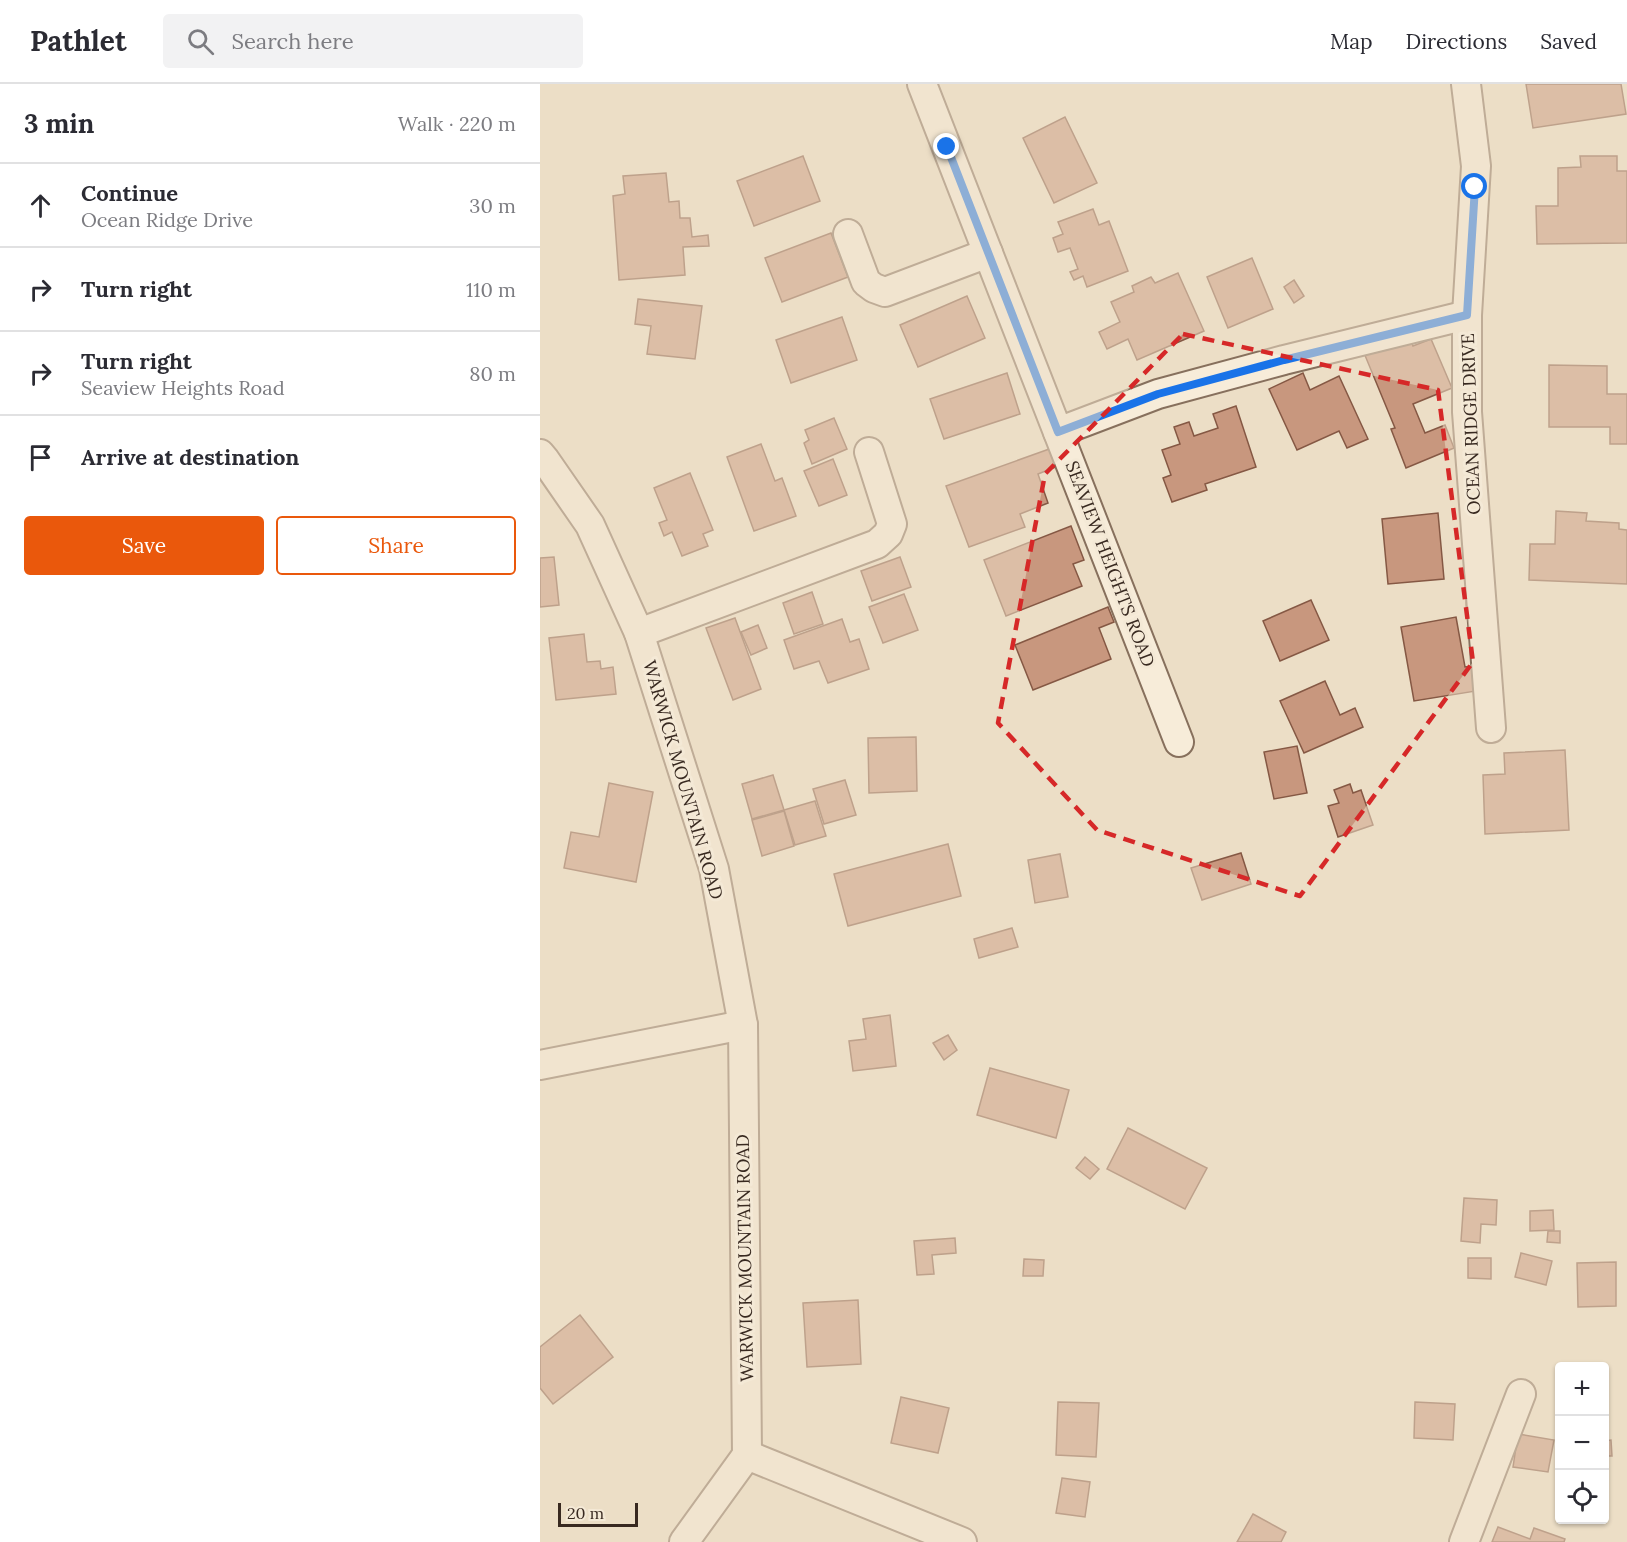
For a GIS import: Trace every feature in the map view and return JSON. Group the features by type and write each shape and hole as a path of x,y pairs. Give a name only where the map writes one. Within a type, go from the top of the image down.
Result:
{"street":[{"name":"SEAVIEW HEIGHTS ROAD","path":"922,84 1179,742"},
{"name":"OCEAN RIDGE DRIVE","path":"1466,84 1476,166 1467,315 1467,412 1491,728"},
{"path":"848,234 866,282 885,292 988,253"},
{"path":"1058,432 1158,394 1467,315"},
{"path":"639,633 877,544 888,534 892,524 869,452"},
{"name":"WARWICK MOUNTAIN ROAD","path":"540,454 590,525 639,633 714,869 743,1025 747,1455"},
{"path":"540,1065 743,1025"},
{"path":"1464,1542 1521,1394"},
{"path":"684,1542 747,1455 962,1542"}],"highlighted area":[{"path":"1183,334 1438,390 1473,662 1300,896 1097,830 998,723 1045,474"}],"building":[{"path":"1526,84 1621,84 1626,114 1533,128"},
{"path":"1065,117 1097,183 1054,203 1023,138"},
{"path":"803,156 820,201 754,226 737,181"},
{"path":"1580,156 1617,156 1617,171 1627,171 1627,243 1537,244 1536,206 1558,206 1558,168 1581,167"},
{"path":"666,173 669,202 679,201 680,218 690,218 692,237 708,235 709,246 683,247 685,275 619,280 613,196 625,194 623,176"},
{"path":"1093,209 1099,225 1109,221 1128,271 1087,287 1083,276 1074,280 1070,272 1078,269 1070,248 1058,252 1053,238 1063,234 1058,222"},
{"path":"831,233 848,277 782,302 765,258"},
{"path":"1252,258 1273,309 1228,328 1207,277"},
{"path":"1178,273 1204,331 1137,360 1128,339 1107,349 1099,332 1120,322 1111,302 1134,292 1132,286 1151,277 1155,283"},
{"path":"1294,280 1304,296 1294,303 1284,287"},
{"path":"967,296 985,338 918,367 900,325"},
{"path":"638,299 702,306 695,359 647,354 651,326 635,324"},
{"path":"842,317 857,360 791,383 776,340"},
{"path":"1409,335 1413,346 1431,339 1452,388 1413,404 1425,433 1445,425 1454,448 1406,468 1391,429 1395,428 1364,353"},
{"path":"1549,365 1607,366 1607,394 1627,394 1627,444 1610,444 1610,427 1549,427"},
{"path":"1007,373 1020,414 944,439 930,399"},
{"path":"1303,373 1310,390 1339,376 1368,439 1347,448 1339,431 1297,450 1269,389"},
{"path":"1236,406 1256,467 1205,484 1207,490 1172,502 1163,478 1171,475 1162,450 1180,444 1174,427 1189,422 1194,436 1218,428 1213,414"},
{"path":"834,418 847,449 812,464 804,443 809,440 805,430"},
{"path":"761,444 775,481 782,478 796,516 754,531 727,457"},
{"path":"1052,448 1058,466 1038,474 1048,503 1020,514 1025,527 969,547 946,486"},
{"path":"833,459 847,495 819,506 804,471"},
{"path":"690,473 713,530 703,534 708,546 682,556 672,532 664,536 659,523 667,520 654,488"},
{"path":"1556,511 1587,513 1586,521 1619,523 1619,529 1627,530 1627,584 1529,580 1530,544 1555,544"},
{"path":"1438,513 1444,579 1388,584 1382,519"},
{"path":"1071,526 1084,560 1073,564 1082,586 1006,616 984,560"},
{"path":"554,557 559,605 540,607 540,558"},
{"path":"900,557 911,587 872,601 861,571"},
{"path":"812,592 823,624 794,634 783,603"},
{"path":"904,594 918,630 883,643 869,607"},
{"path":"1311,600 1329,640 1280,661 1263,621"},
{"path":"1108,607 1114,622 1099,628 1111,659 1033,690 1015,645"},
{"path":"1456,617 1465,667 1472,666 1476,691 1414,701 1401,627"},
{"path":"735,618 761,689 733,700 706,628"},
{"path":"842,619 850,642 859,639 869,669 828,683 819,661 794,669 784,640"},
{"path":"758,625 767,648 751,655 741,632"},
{"path":"584,634 587,662 600,661 601,669 613,667 616,694 556,700 549,638"},
{"path":"1325,681 1340,715 1355,708 1363,727 1304,753 1280,701"},
{"path":"916,737 917,791 869,793 868,738"},
{"path":"1297,746 1307,793 1274,799 1264,752"},
{"path":"1565,750 1569,830 1485,834 1483,775 1505,774 1504,753"},
{"path":"773,775 784,810 752,819 742,784"},
{"path":"845,780 856,815 824,824 813,789"},
{"path":"609,783 653,792 636,882 564,868 571,832 599,837"},
{"path":"1350,784 1353,793 1361,790 1373,825 1338,837 1328,806 1339,803 1334,790"},
{"path":"815,801 826,836 795,845 784,810"},
{"path":"784,811 794,846 762,856 752,820"},
{"path":"948,844 961,896 848,926 834,874"},
{"path":"1241,853 1251,884 1202,900 1191,868"},
{"path":"1060,854 1068,897 1035,903 1028,860"},
{"path":"1012,928 1018,947 979,958 974,939"},
{"path":"890,1015 896,1066 853,1071 849,1041 866,1039 863,1019"},
{"path":"948,1035 957,1050 944,1060 933,1043"},
{"path":"990,1068 1069,1090 1056,1138 977,1115"},
{"path":"1128,1128 1207,1168 1185,1209 1107,1169"},
{"path":"1085,1157 1099,1169 1090,1179 1076,1168"},
{"path":"1464,1198 1497,1200 1496,1225 1481,1224 1480,1243 1461,1241"},
{"path":"1553,1210 1554,1230 1530,1231 1530,1211"},
{"path":"1548,1231 1560,1231 1560,1243 1547,1242"},
{"path":"955,1238 956,1253 932,1255 934,1274 917,1275 914,1241"},
{"path":"1521,1253 1552,1261 1546,1285 1515,1277"},
{"path":"1468,1258 1491,1258 1491,1279 1468,1278"},
{"path":"1024,1259 1044,1260 1043,1276 1023,1276"},
{"path":"1616,1262 1616,1306 1578,1307 1577,1263"},
{"path":"858,1300 861,1364 807,1367 803,1303"},
{"path":"580,1315 613,1357 553,1404 540,1388 540,1347"},
{"path":"901,1397 949,1408 938,1453 891,1443"},
{"path":"1058,1402 1099,1403 1096,1457 1056,1455"},
{"path":"1415,1402 1455,1404 1453,1440 1414,1438"},
{"path":"1518,1434 1554,1440 1548,1472 1513,1467"},
{"path":"1609,1440 1611,1440 1612,1456 1609,1456"},
{"path":"1062,1478 1090,1482 1085,1517 1056,1513"},
{"path":"1253,1514 1286,1532 1281,1542 1237,1542"},
{"path":"1498,1527 1530,1539 1534,1528 1565,1539 1564,1542 1492,1542"}],"route":[{"path":"947,147 1058,432 1158,394 1467,315 1475,187"}]}
